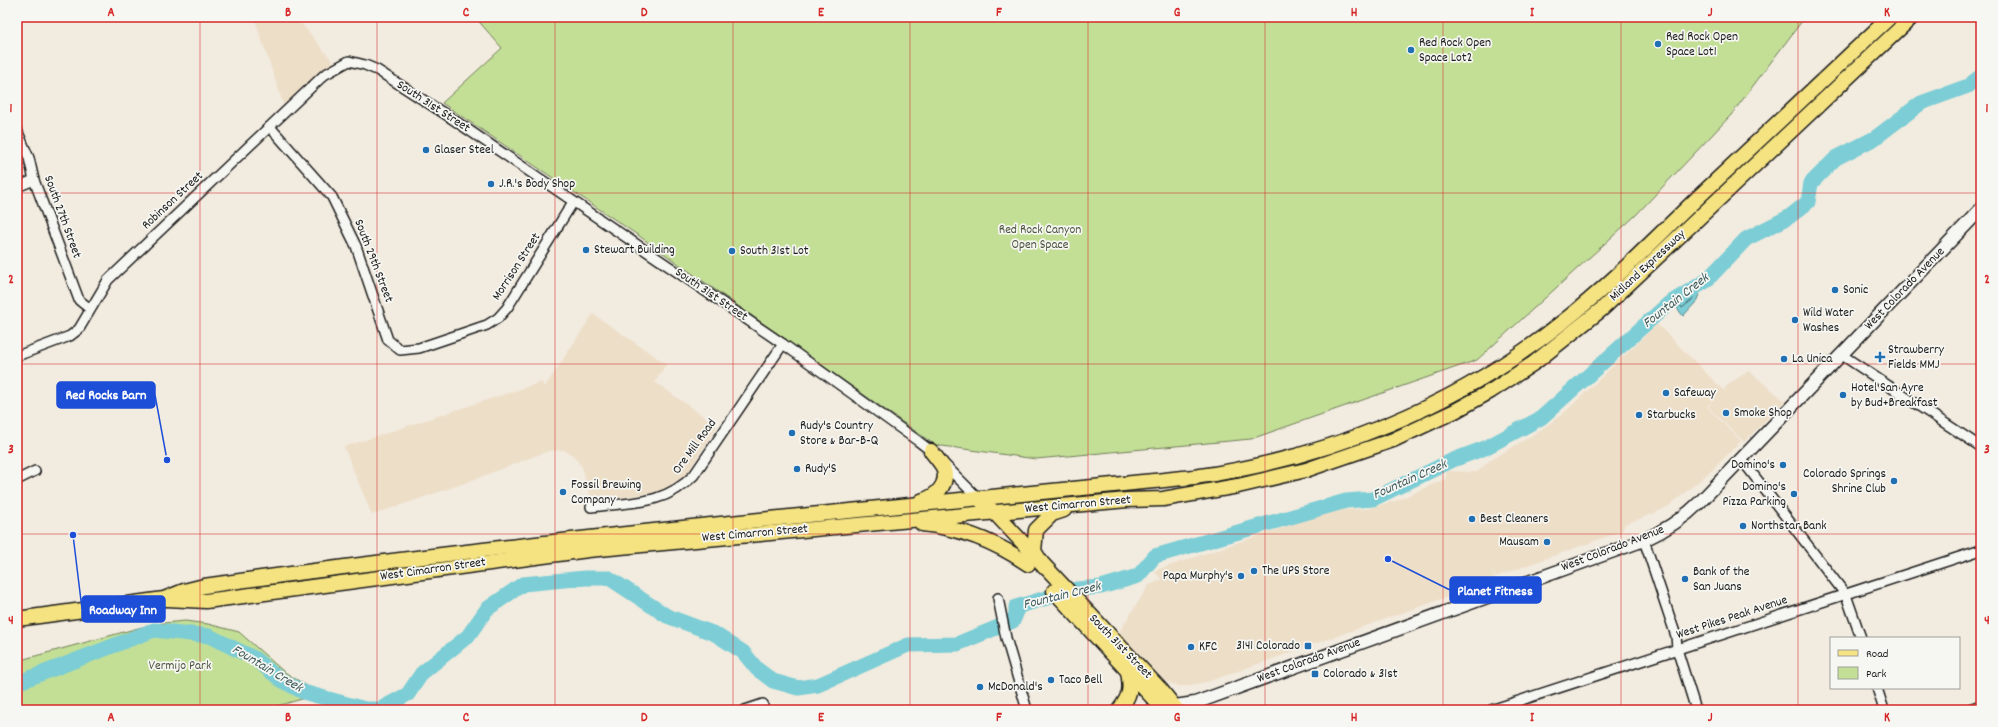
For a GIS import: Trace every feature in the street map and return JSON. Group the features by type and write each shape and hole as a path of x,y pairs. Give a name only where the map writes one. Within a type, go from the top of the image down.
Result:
{"main road":[{"name":"Midland Expressway","path":"1338,443 1398,422 1453,394 1510,360 1562,323 1618,274 1890,17"},
{"name":"Midland Expressway","path":"1344,458 1399,438 1455,411 1534,363 1574,332 1647,268 1912,17"},
{"name":"West Colorado Avenue","path":"1168,709 1194,703 1644,540 1666,530 1689,513 1742,460 1981,209"},
{"name":"West Cimarron Street","path":"17,619 164,598 204,586 494,547 1052,490 1112,486 1223,473 1280,461 1338,443"},
{"path":"910,505 927,500 940,490 945,481 943,468 931,451"},
{"name":"West Cimarron Street","path":"164,598 206,601 588,550 988,512 1127,500 1163,499 1238,486 1299,472 1344,458"},
{"name":"South 31st Street","path":"978,498 1028,564 1051,581 1168,709"},
{"path":"1044,567 1034,551 1035,535 1036,530 1052,514 1127,500"},
{"name":"South 31st Street","path":"988,512 1044,567 1051,581"},
{"path":"894,521 944,527 969,534 988,541 1028,564"},
{"name":"South 31st Street","path":"1076,607 1128,671 1168,709"},
{"path":"1119,710 1126,701 1131,689 1128,671"}],"street":[{"name":"Robinson Street","path":"17,356 70,336 79,329 108,280 324,75 349,61"},
{"name":"South 31st Street","path":"349,61 377,70 783,344 931,451 978,498"},
{"name":"South 29th Street","path":"270,127 332,197 356,246 388,340 400,350"},
{"name":"South 27th Street","path":"17,130 29,158 34,180 78,300 90,309"},
{"path":"17,187 34,180"},
{"name":"Morrison Street","path":"400,350 419,348 487,325 498,318 507,308 573,202"},
{"name":"Ore Mill Road","path":"590,507 662,498 686,484 694,475 783,344"},
{"path":"1842,355 1981,447"},
{"path":"1742,460 1846,595 1861,637"},
{"path":"17,480 35,471"},
{"path":"1644,540 1676,636 1677,649 1696,710"},
{"name":"West Pikes Peak Avenue","path":"1491,710 1981,550"},
{"path":"998,598 1006,637 1028,710"},
{"path":"1877,689 1884,710"},
{"path":"745,710 763,704"},
{"path":"1967,710 1981,705"}],"shaded area":[{"path":"254,17 296,17 330,58 335,68 320,74 284,106"},
{"path":"593,314 666,364 655,382 717,426 687,474 675,484 660,492 592,501 582,467 573,455 564,450 548,451 462,484 372,515 344,447 542,382 544,388"},
{"path":"1657,324 1723,390 1730,383 1749,371 1785,401 1744,442 1708,407 1717,395 1707,407 1741,441 1712,470 1669,506 1625,524 1622,531 1495,577 1491,567 1495,580 1210,681 1187,686 1177,686 1155,677 1116,637 1149,585 1162,580 1154,571 1334,510 1366,509 1398,500 1445,479 1447,471 1477,472 1489,461 1541,430 1565,412"}],"green space":[{"name":"Red Rock Canyon Open Space","path":"475,17 1805,17 1731,115 1635,216 1477,360 1251,439 1036,459 935,445 642,238 442,103 502,48"},
{"name":"Vermijo Park","path":"185,621 208,624 239,632 283,671 307,686 323,693 263,710 17,710 17,661 153,624"}],"water":[{"path":"1700,281 1703,285 1696,302 1683,316 1669,297 1685,286"}],"waterway":[{"name":"Fountain Creek","path":"17,683 154,630 209,636 254,658 281,680 303,692 365,709 380,709 408,694 422,673 468,636 487,609 523,584 585,578 609,578 667,616 715,634 743,652 757,669 773,681 798,688 818,685 908,645 957,644 1013,621 1016,614 1016,607 1077,589 1101,587 1138,576 1155,556 1346,501 1373,499 1453,460 1485,448 1541,418 1668,304 1706,281 1746,239 1789,217 1808,202 1811,183 1836,158 1875,138 1921,103 1968,86 1981,76"}],"place":[{"name":"Red Rock Open Space Lot1","path":"1658,44"},
{"name":"Red Rock Open Space Lot2","path":"1411,50"},
{"name":"Glaser Steel","path":"426,150"},
{"name":"J.R.'s Body Shop","path":"491,184"},
{"name":"Stewart Building","path":"586,250"},
{"name":"South 31st Lot","path":"732,251"},
{"name":"Sonic","path":"1835,290"},
{"name":"Wild Water Washes","path":"1795,320"},
{"name":"Strawberry Fields MMJ","path":"1880,357"},
{"name":"La Unica","path":"1784,359"},
{"name":"Safeway","path":"1666,393"},
{"name":"Hotel San Ayre by Bud+Breakfast","path":"1843,395"},
{"name":"Smoke Shop","path":"1726,413"},
{"name":"Starbucks","path":"1639,415"},
{"name":"Rudy's Country Store & Bar-B-Q","path":"792,433"},
{"name":"Red Rocks Barn","path":"167,460"},
{"name":"Domino's","path":"1783,465"},
{"name":"Rudy'S","path":"797,469"},
{"name":"Colorado Springs Shrine Club","path":"1894,481"},
{"name":"Fossil Brewing Company","path":"563,492"},
{"name":"Domino's Pizza Parking","path":"1794,494"},
{"name":"Best Cleaners","path":"1472,519"},
{"name":"Northstar Bank","path":"1743,526"},
{"name":"Roadway Inn","path":"73,535"},
{"name":"Mausam","path":"1547,542"},
{"name":"Planet Fitness","path":"1388,559"},
{"name":"The UPS Store","path":"1254,571"},
{"name":"Papa Murphy's","path":"1241,576"},
{"name":"Bank of the San Juans","path":"1685,579"},
{"name":"3141 Colorado","path":"1308,646"},
{"name":"KFC","path":"1191,647"},
{"name":"Colorado & 31st","path":"1315,674"},
{"name":"Taco Bell","path":"1051,680"},
{"name":"McDonald's","path":"980,687"}]}
